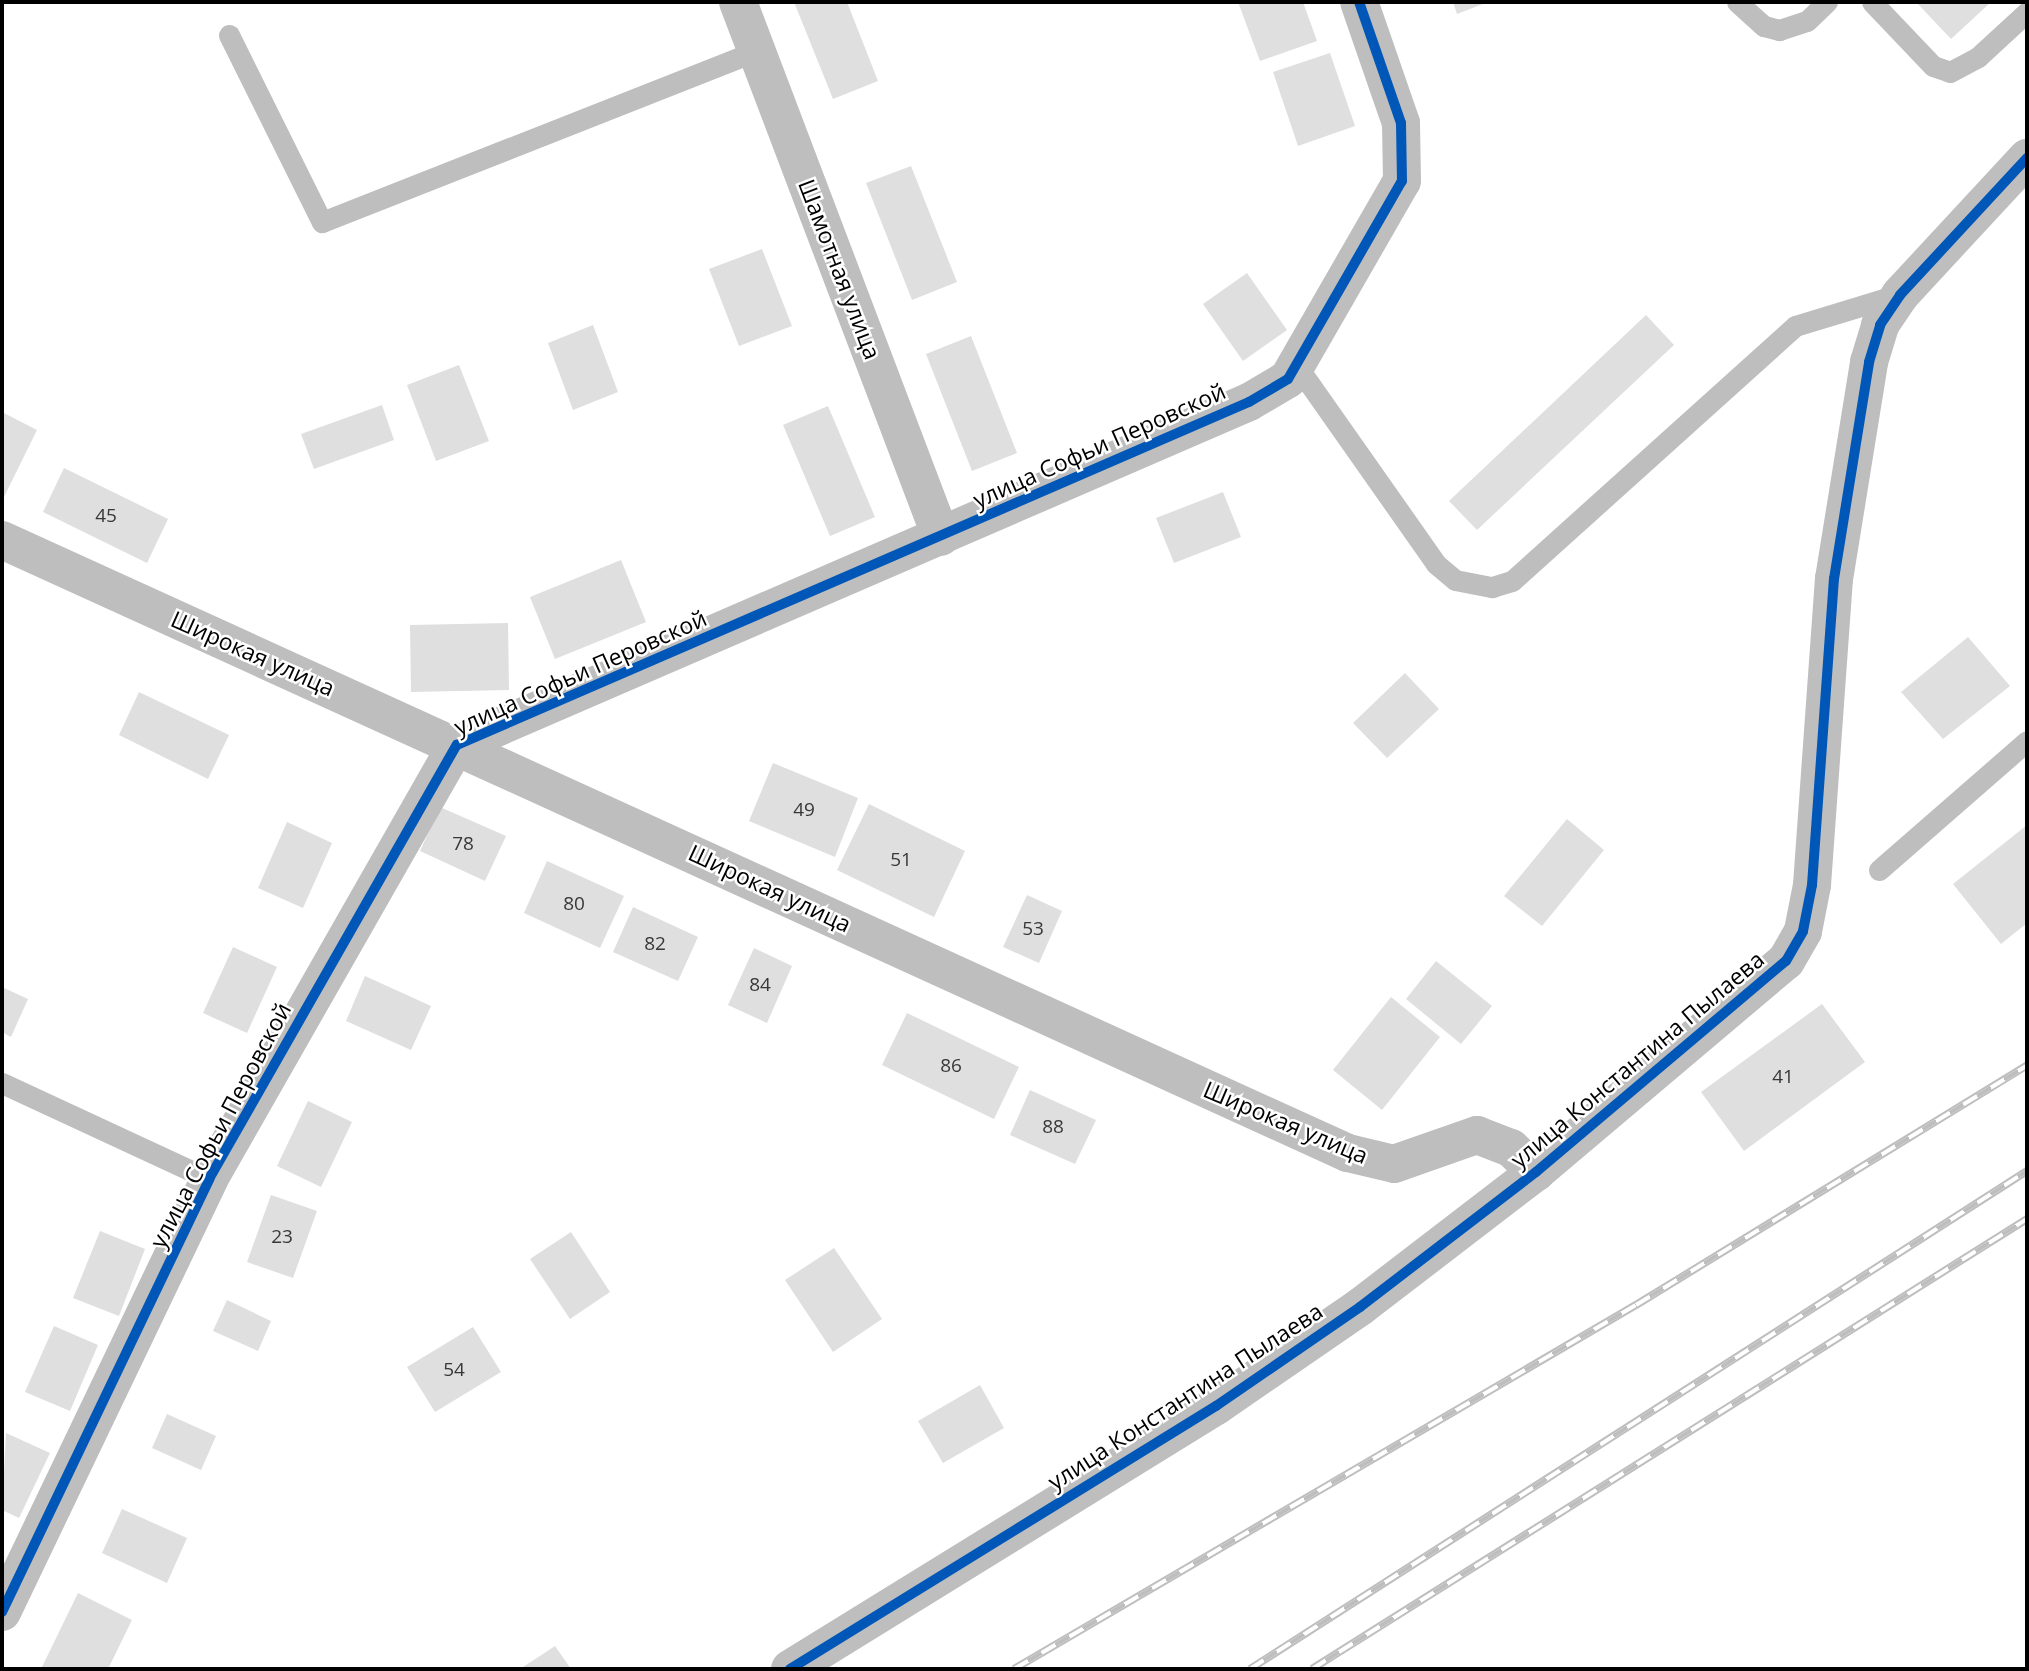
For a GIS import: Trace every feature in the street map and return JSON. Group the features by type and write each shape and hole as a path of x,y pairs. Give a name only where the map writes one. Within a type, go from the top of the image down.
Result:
{"street":[{"name":"Шамотная улица","path":"738,2 941,537"},
{"name":"улица Софьи Перовской","path":"2,1612 209,1179 457,745 1249,402 1297,366 1402,181 1401,122 1359,2"},
{"name":"улица Константина Пылаева","path":"790,1669 1291,1356 1536,1172 1774,973 1800,939 1812,885 1826,658 1854,426 1880,325 1900,295 2027,158"},
{"name":"Широкая улица","path":"2,540 1348,1153 1394,1164 1477,1135 1511,1148 1536,1172"}],"lane":[{"path":"1737,2 1764,26 1779,30 1807,21 1827,2"},
{"path":"1872,2 1933,65 1950,72 1978,57 2027,12"},
{"path":"229,35 322,222 757,51"},
{"path":"1297,366 1436,564 1455,580 1492,587 1512,581 1795,326 1900,295"},
{"path":"1879,870 2027,741"},
{"path":"2,1083 209,1179"}],"building":[{"path":"794,2 847,2 878,81 833,99"},
{"path":"1238,2 1303,2 1317,41 1260,61"},
{"path":"1453,2 1488,2 1457,14"},
{"path":"1916,2 1991,2 1951,39"},
{"path":"1330,53 1355,126 1298,146 1273,72"},
{"path":"911,166 957,282 912,300 866,183"},
{"path":"762,249 792,326 739,346 709,269"},
{"path":"1247,273 1287,330 1243,361 1203,304"},
{"path":"1646,315 1674,345 1477,530 1449,501"},
{"path":"593,325 618,392 573,410 548,343"},
{"path":"971,336 1017,453 972,471 926,354"},
{"path":"459,365 489,441 436,461 407,385"},
{"path":"382,405 394,440 314,469 301,434"},
{"path":"828,406 875,517 830,536 783,425"},
{"path":"2,412 37,430 2,501"},
{"path":"64,468 168,519 147,563 43,512"},
{"path":"1223,492 1241,537 1174,563 1156,518"},
{"path":"621,560 646,622 555,659 530,597"},
{"path":"508,623 509,690 411,692 410,625"},
{"path":"1968,637 2010,686 1943,739 1901,692"},
{"path":"1405,673 1439,709 1387,758 1353,723"},
{"path":"139,692 229,735 208,779 119,735"},
{"path":"773,763 858,798 835,857 749,821"},
{"path":"869,804 965,851 934,917 837,870"},
{"path":"440,807 506,836 485,881 420,851"},
{"path":"1567,819 1604,850 1542,926 1504,896"},
{"path":"287,822 332,843 303,908 258,888"},
{"path":"2027,825 2027,923 2001,944 1953,884"},
{"path":"547,861 624,896 600,948 524,913"},
{"path":"1027,895 1062,911 1039,963 1003,947"},
{"path":"633,907 698,937 678,981 613,952"},
{"path":"233,947 277,967 247,1033 203,1013"},
{"path":"754,948 792,966 767,1023 728,1005"},
{"path":"1436,961 1492,1006 1461,1044 1406,999"},
{"path":"365,976 431,1006 411,1050 346,1021"},
{"path":"2,987 28,999 11,1037 2,1032"},
{"path":"1391,997 1440,1037 1382,1110 1333,1070"},
{"path":"1822,1004 1865,1062 1744,1151 1701,1092"},
{"path":"907,1013 1019,1067 994,1119 882,1065"},
{"path":"1030,1090 1096,1120 1075,1164 1010,1135"},
{"path":"308,1101 352,1122 321,1187 277,1166"},
{"path":"271,1195 317,1211 293,1278 247,1262"},
{"path":"100,1231 145,1249 119,1316 73,1298"},
{"path":"571,1232 610,1292 570,1319 530,1259"},
{"path":"834,1248 882,1319 833,1352 785,1280"},
{"path":"227,1300 271,1321 258,1351 213,1331"},
{"path":"54,1326 98,1345 70,1411 25,1392"},
{"path":"473,1327 501,1372 435,1412 407,1367"},
{"path":"980,1385 1004,1428 943,1463 918,1421"},
{"path":"167,1414 216,1436 201,1470 152,1448"},
{"path":"6,1433 50,1453 19,1518 2,1510"},
{"path":"122,1509 187,1538 167,1583 102,1553"},
{"path":"78,1593 132,1620 108,1669 41,1669"},
{"path":"555,1646 571,1669 520,1669"}],"railway":[{"path":"1014,1669 1636,1305 2027,1065"},
{"path":"1250,1669 2027,1171"},
{"path":"1312,1669 2027,1219"}],"cycle path":[{"path":"2,1612 209,1179 457,745 1249,402 1288,379 1402,181 1401,123 1359,2"},
{"path":"790,1669 1216,1406 1360,1307 1536,1172 1786,961 1803,931 1812,885 1834,579 1869,362 1880,325 1900,295 2027,158"}]}
